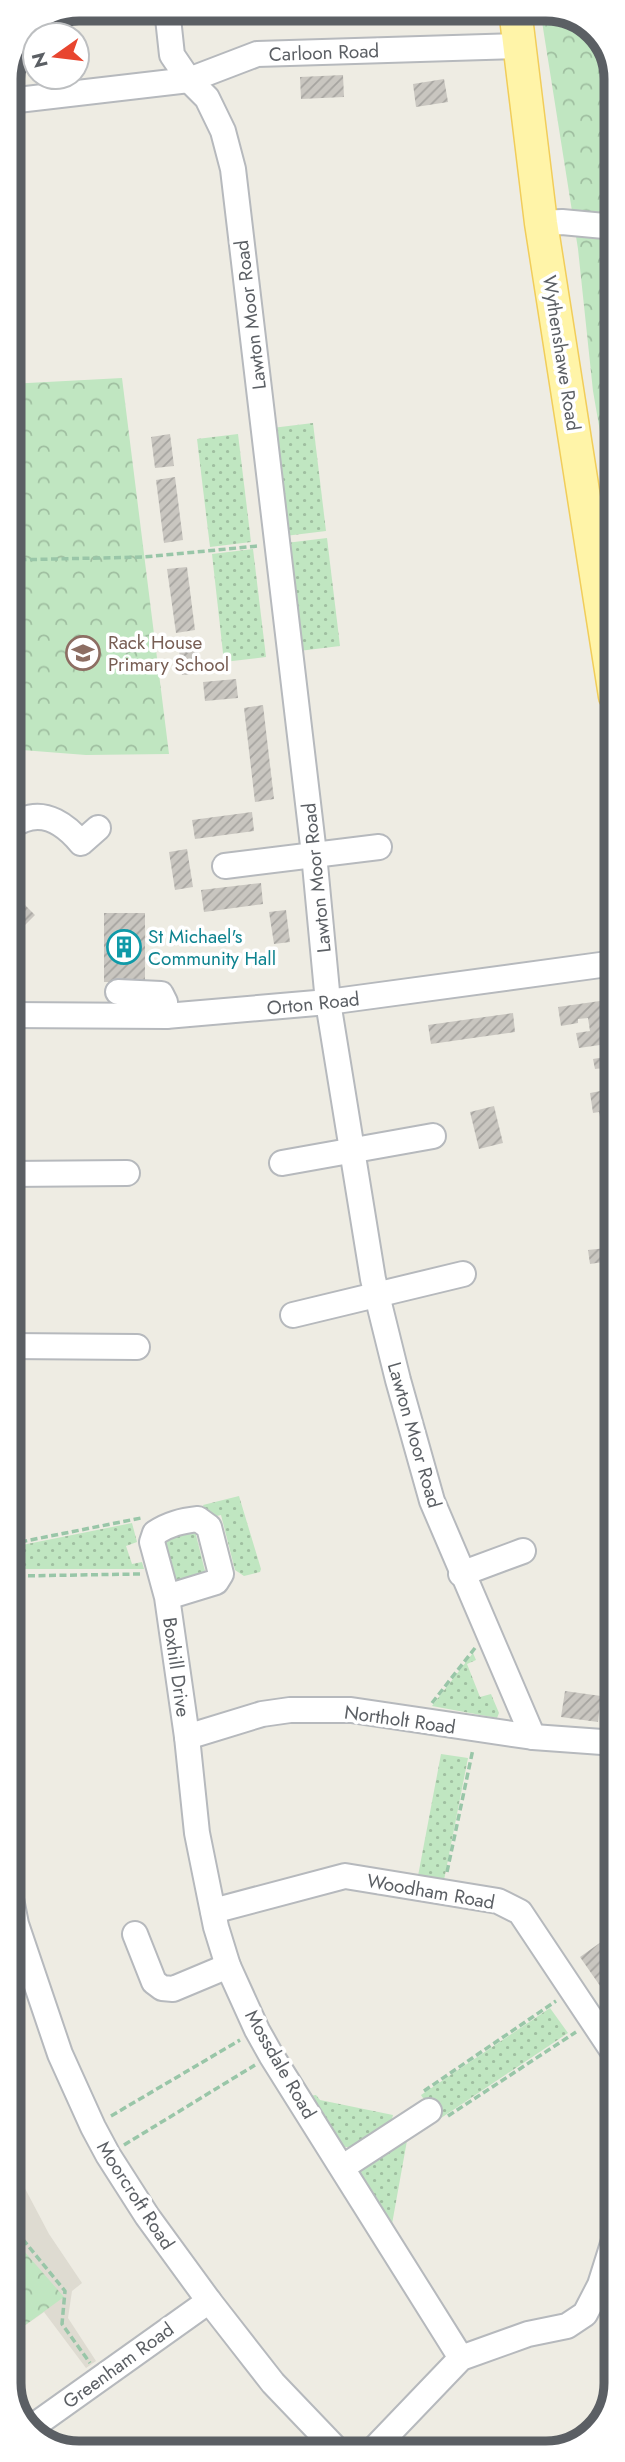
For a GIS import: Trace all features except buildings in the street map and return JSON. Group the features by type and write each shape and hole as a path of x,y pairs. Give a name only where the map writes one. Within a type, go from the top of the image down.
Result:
{"main road":[{"name":"Wythenshawe Road","path":"516,21 541,223 604,626"}],"street":[{"name":"Lawton Moor Road","path":"168,21 172,55 189,80 207,98 223,131 233,169 314,854 328,1002 377,1295 432,1501 533,1737"},
{"name":"Carloon Road","path":"21,100 189,80 257,54 519,46"},
{"path":"541,223 604,226"},
{"path":"21,821 31,817 53,820 69,829 81,844 98,828"},
{"path":"225,866 379,847"},
{"name":"Orton Road","path":"21,1015 166,1016 328,1002 604,964"},
{"path":"118,992 161,994 165,1002 166,1016"},
{"path":"282,1163 433,1136"},
{"path":"21,1174 127,1173"},
{"path":"293,1315 463,1274"},
{"path":"21,1346 137,1347"},
{"name":"Boxhill Drive","path":"163,1585 216,1582 220,1574 209,1527 198,1519 168,1525 155,1533 152,1542 163,1585 187,1737"},
{"path":"461,1574 523,1551"},
{"name":"Northolt Road","path":"187,1737 262,1714 289,1710 351,1710 477,1730 604,1743"},
{"name":"Mossdale Road","path":"187,1737 197,1832 213,1911 228,1966 271,2055 461,2358"},
{"name":"Woodham Road","path":"213,1911 345,1876 499,1901 520,1912 604,2038"},
{"path":"135,1934 154,1982 162,1988 173,1989 228,1966"},
{"name":"Moorcroft Road","path":"21,1939 60,2054 108,2155 147,2216 209,2301 273,2383 328,2441"},
{"path":"343,2167 429,2111"},
{"path":"382,2441 461,2358 528,2333 567,2326 584,2314 604,2272"},
{"name":"Greenham Road","path":"37,2423 209,2301"}],"path":[{"path":"21,560 144,557 276,544"},
{"path":"21,1542 146,1517 168,1525"},
{"path":"21,1576 163,1585"},
{"path":"424,1720 429,1707 487,1633"},
{"path":"443,1890 477,1730"},
{"path":"572,1990 418,2095 437,2123 593,2021"},
{"path":"93,2127 257,2030"},
{"path":"108,2155 271,2055"},
{"path":"21,2237 65,2291 62,2324 102,2375"}],"shaded area":[{"path":"21,2181 49,2234 82,2283 72,2291 68,2318 96,2361 86,2368 44,2312 21,2328"}],"green space":[{"path":"542,21 568,25 584,35 596,50 603,68 604,455 593,391 578,249"},
{"name":"Rack House Primary School","path":"122,378 169,754 86,755 21,750 21,383"},
{"path":"313,423 326,531 285,536 272,428"},
{"path":"238,434 251,542 210,547 197,439"},
{"path":"327,538 340,646 299,651 286,543"},
{"path":"253,549 266,657 224,662 212,554"},
{"path":"239,1496 261,1569 260,1572 244,1576 235,1570 221,1515 208,1518 203,1505"},
{"path":"132,1523 137,1542 126,1546 132,1564 142,1562 144,1569 25,1569 21,1566 21,1545"},
{"path":"195,1531 204,1574 179,1583 168,1579 159,1539"},
{"path":"473,1653 476,1660 467,1664 480,1697 491,1694 499,1713 497,1718 432,1706"},
{"path":"441,1754 468,1758 444,1880 418,1876"},
{"path":"550,2008 568,2033 438,2120 421,2095"},
{"path":"316,2095 320,2100 393,2115 391,2123 353,2147 338,2147 308,2096"},
{"path":"408,2135 392,2224 398,2235 393,2238 357,2181 357,2165"},
{"path":"21,2248 64,2297 21,2328"}],"place":[{"name":"Rack House Primary School","path":"83,653"},
{"name":"St Michael's Community Hall","path":"124,947"}]}
